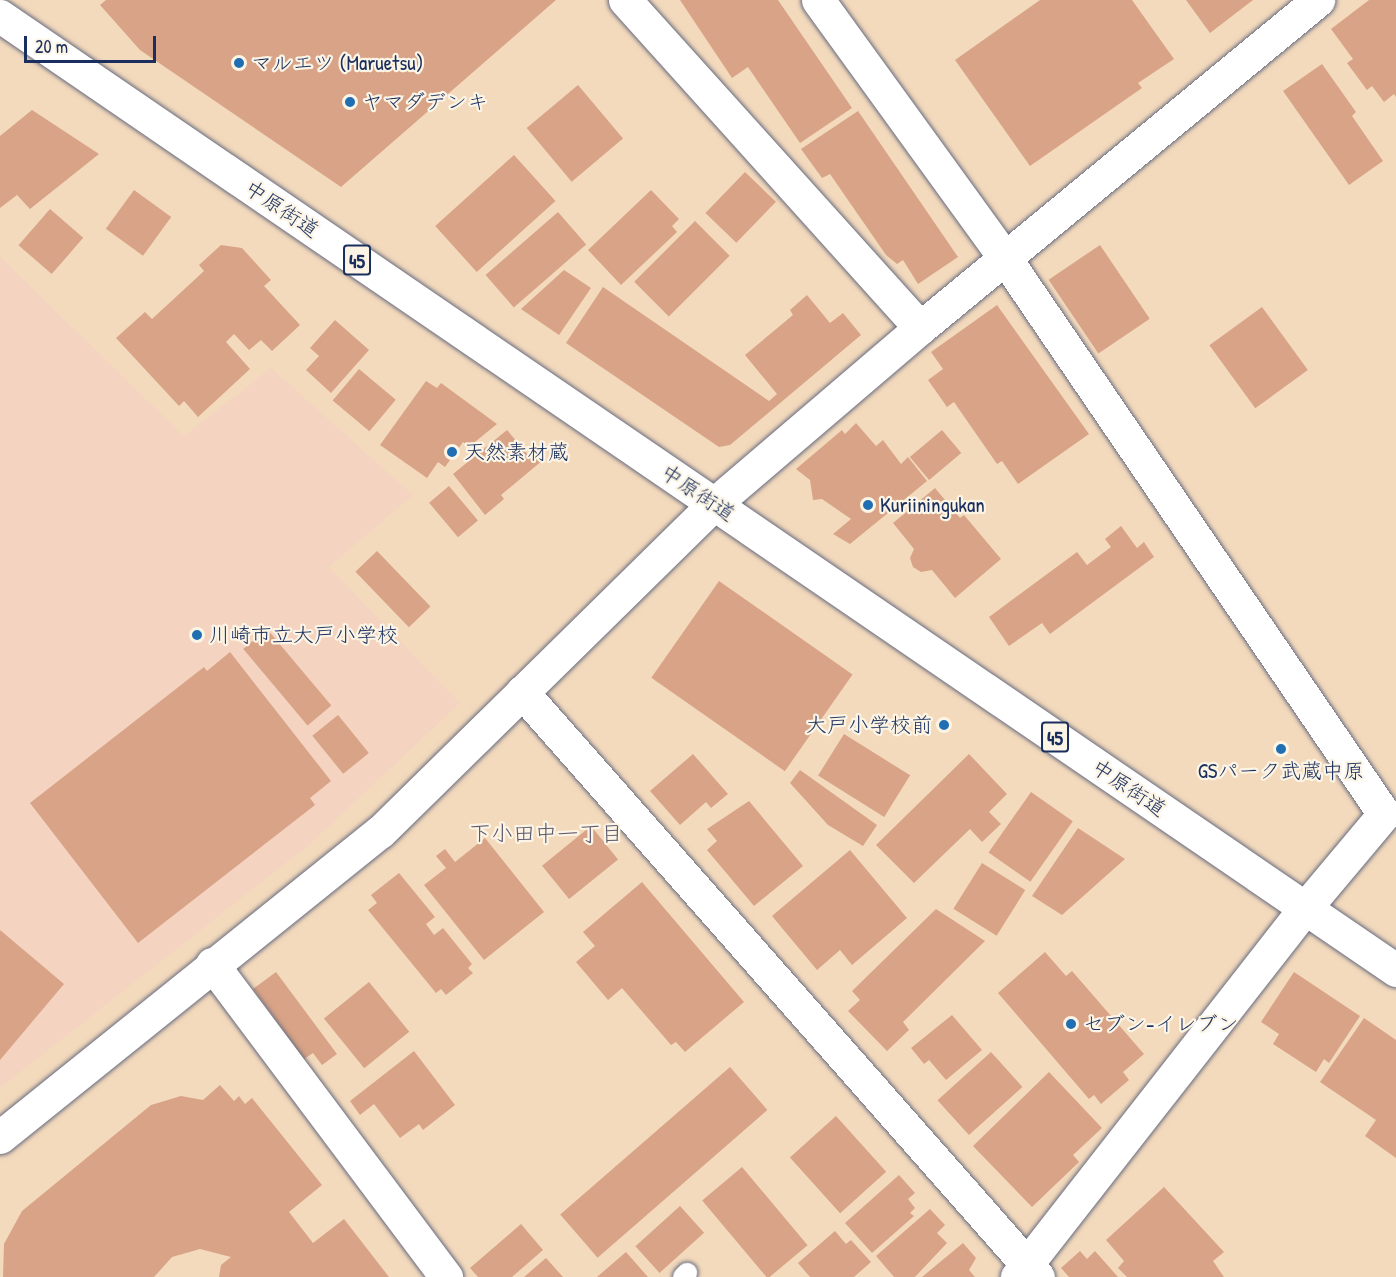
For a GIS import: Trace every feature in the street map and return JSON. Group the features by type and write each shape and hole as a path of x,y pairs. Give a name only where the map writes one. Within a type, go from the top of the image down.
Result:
{"street":[{"path":"625,0 920,328"},
{"path":"522,692 1028,1274 1305,908 1384,814 1005,258 818,0"},
{"path":"0,1137 212,964 380,832 714,504 920,328 1318,0"},
{"name":"中原街道","path":"0,16 1396,970"},
{"path":"212,964 446,1277"}],"shaded area":[{"name":"川崎市立大戸小学校","path":"0,257 184,436 271,368 413,495 329,567 460,703 310,844 0,1088"}],"building":[{"path":"106,0 556,0 341,187 140,50 100,5"},
{"path":"680,0 778,0 852,108 800,143 748,67 732,78"},
{"path":"1040,0 1132,0 1174,59 1138,83 1142,88 1030,166 955,60"},
{"path":"1186,0 1253,0 1210,33"},
{"path":"1369,0 1396,0 1396,97 1394,94 1384,102 1372,86 1367,90 1347,63 1353,59 1331,29"},
{"path":"1322,64 1356,112 1352,116 1383,161 1349,185 1283,91"},
{"path":"578,85 623,139 572,182 527,128"},
{"path":"32,110 99,154 30,209 17,195 0,208 0,136"},
{"path":"858,111 958,257 918,284 903,260 897,264 886,255 830,174 822,178 801,149"},
{"path":"514,155 555,201 477,272 435,226"},
{"path":"745,172 776,202 736,243 705,213"},
{"path":"134,190 171,217 143,256 106,229"},
{"path":"651,190 679,219 672,226 677,232 621,285 588,250"},
{"path":"50,209 83,238 52,274 19,245"},
{"path":"558,212 586,244 514,307 486,275"},
{"path":"695,221 730,256 669,316 634,282"},
{"path":"221,245 242,248 271,280 264,286 300,325 272,351 261,340 249,350 234,334 226,342 250,369 198,417 184,401 179,406 116,338 145,312 152,319 204,271 199,265"},
{"path":"1100,245 1150,319 1098,353 1049,280"},
{"path":"564,270 591,288 559,335 521,309"},
{"path":"603,287 769,401 777,394 745,355 793,315 790,310 807,295 830,323 843,313 861,335 730,445 719,447 566,343"},
{"path":"997,305 1089,434 1018,484 1002,461 997,464 954,402 947,407 928,380 943,369 931,352"},
{"path":"1262,307 1308,370 1255,408 1209,345"},
{"path":"335,320 369,350 331,393 306,370 319,356 310,348"},
{"path":"359,369 396,400 369,431 333,400"},
{"path":"426,381 437,388 441,383 497,424 470,446 463,442 445,467 438,462 427,478 380,445"},
{"path":"856,423 876,446 883,440 901,464 908,457 927,481 850,544 833,534 851,519 822,499 813,500 810,480 796,469 842,430 845,434"},
{"path":"507,430 529,456 536,451 543,460 501,495 504,499 485,515 453,474"},
{"path":"942,430 961,453 929,480 910,457"},
{"path":"449,486 478,520 458,537 429,503"},
{"path":"935,488 960,518 964,515 1001,559 955,598 932,570 921,572 913,567 910,558 914,549 893,523"},
{"path":"1121,526 1137,548 1144,542 1154,557 1050,634 1042,623 1009,646 989,617 1077,552 1087,565 1111,547 1105,539"},
{"path":"377,551 430,606 409,627 355,572"},
{"path":"719,581 853,674 785,771 651,678"},
{"path":"267,629 331,706 308,726 243,649"},
{"path":"230,652 331,781 310,798 315,805 138,943 30,803 204,667 207,671"},
{"path":"338,715 369,753 343,774 312,736"},
{"path":"844,734 910,775 884,817 818,776"},
{"path":"693,754 728,794 711,808 706,802 680,825 650,791"},
{"path":"969,754 1007,794 989,812 1001,824 982,842 970,829 914,883 876,845"},
{"path":"800,770 877,825 863,846 828,825 790,783"},
{"path":"1031,792 1073,821 1030,882 989,853"},
{"path":"749,801 803,866 754,906 707,850 717,841 707,829"},
{"path":"591,826 618,859 569,899 542,866"},
{"path":"1078,828 1125,859 1062,915 1032,896"},
{"path":"485,838 544,912 484,960 424,885 446,868 436,856 445,849 455,862"},
{"path":"850,850 907,918 852,965 840,950 817,970 772,916"},
{"path":"982,863 1025,890 997,936 953,909"},
{"path":"399,873 435,917 426,924 434,935 443,928 472,964 468,968 473,973 446,995 441,989 436,993 368,910 377,903 371,895"},
{"path":"642,882 744,1002 685,1052 676,1042 671,1045 622,988 608,1000 576,962 595,946 583,932"},
{"path":"936,909 985,941 903,1022 909,1030 887,1051 848,1011 860,1000 852,991"},
{"path":"0,930 64,984 0,1060"},
{"name":"セブン-イレブン","path":"1045,952 1066,976 1072,971 1144,1054 1123,1072 1129,1080 1101,1104 1094,1095 1089,1099 998,993"},
{"path":"276,972 337,1054 322,1065 313,1053 304,1059 253,989"},
{"path":"1294,972 1360,1016 1329,1063 1324,1059 1316,1072 1273,1044 1279,1034 1261,1022"},
{"path":"369,982 409,1032 364,1068 324,1019"},
{"path":"952,1015 982,1050 946,1080 929,1060 924,1064 911,1048"},
{"path":"1364,1018 1396,1040 1396,1158 1365,1136 1376,1120 1320,1082"},
{"path":"414,1051 455,1105 423,1130 419,1124 400,1138 374,1104 360,1115 350,1101"},
{"path":"991,1052 1022,1087 969,1135 937,1100"},
{"path":"730,1067 767,1110 598,1258 560,1215"},
{"path":"1049,1072 1102,1128 1073,1155 1079,1162 1032,1207 973,1146"},
{"path":"220,1085 234,1101 239,1096 245,1104 252,1098 322,1185 289,1212 313,1243 344,1219 389,1277 219,1277 221,1265 231,1257 200,1249 172,1257 154,1277 3,1277 4,1244 22,1211 151,1105 181,1096 203,1100"},
{"path":"836,1116 886,1172 840,1213 790,1157"},
{"path":"742,1167 808,1245 770,1277 766,1277 702,1200"},
{"path":"899,1175 915,1193 908,1199 915,1208 910,1213 914,1216 872,1253 845,1223"},
{"path":"1164,1187 1224,1252 1213,1261 1224,1277 1127,1277 1118,1268 1124,1261 1106,1240"},
{"path":"680,1206 704,1233 660,1273 635,1246"},
{"path":"930,1209 945,1225 937,1233 947,1243 915,1277 894,1277 876,1256"},
{"path":"521,1224 543,1250 512,1277 478,1277 470,1268"},
{"path":"835,1231 846,1244 851,1240 871,1262 854,1277 810,1277 798,1263"},
{"path":"963,1243 976,1258 969,1270 975,1277 922,1277"},
{"path":"1080,1251 1087,1259 1095,1251 1118,1277 1069,1277 1061,1268"},
{"path":"626,1252 648,1277 597,1277"},
{"path":"546,1258 563,1277 524,1277"}],"place":[{"name":"マルエツ (Maruetsu)","path":"239,63"},
{"name":"ヤマダデンキ","path":"350,102"},
{"name":"天然素材蔵","path":"452,452"},
{"name":"Kuriiningukan","path":"868,505"},
{"name":"川崎市立大戸小学校","path":"197,635"},
{"name":"大戸小学校前","path":"944,725"},
{"name":"GSパーク武蔵中原","path":"1281,749"},
{"name":"セブン-イレブン","path":"1071,1024"}],"district":[{"name":"下小田中一丁目","path":"546,834"}]}
